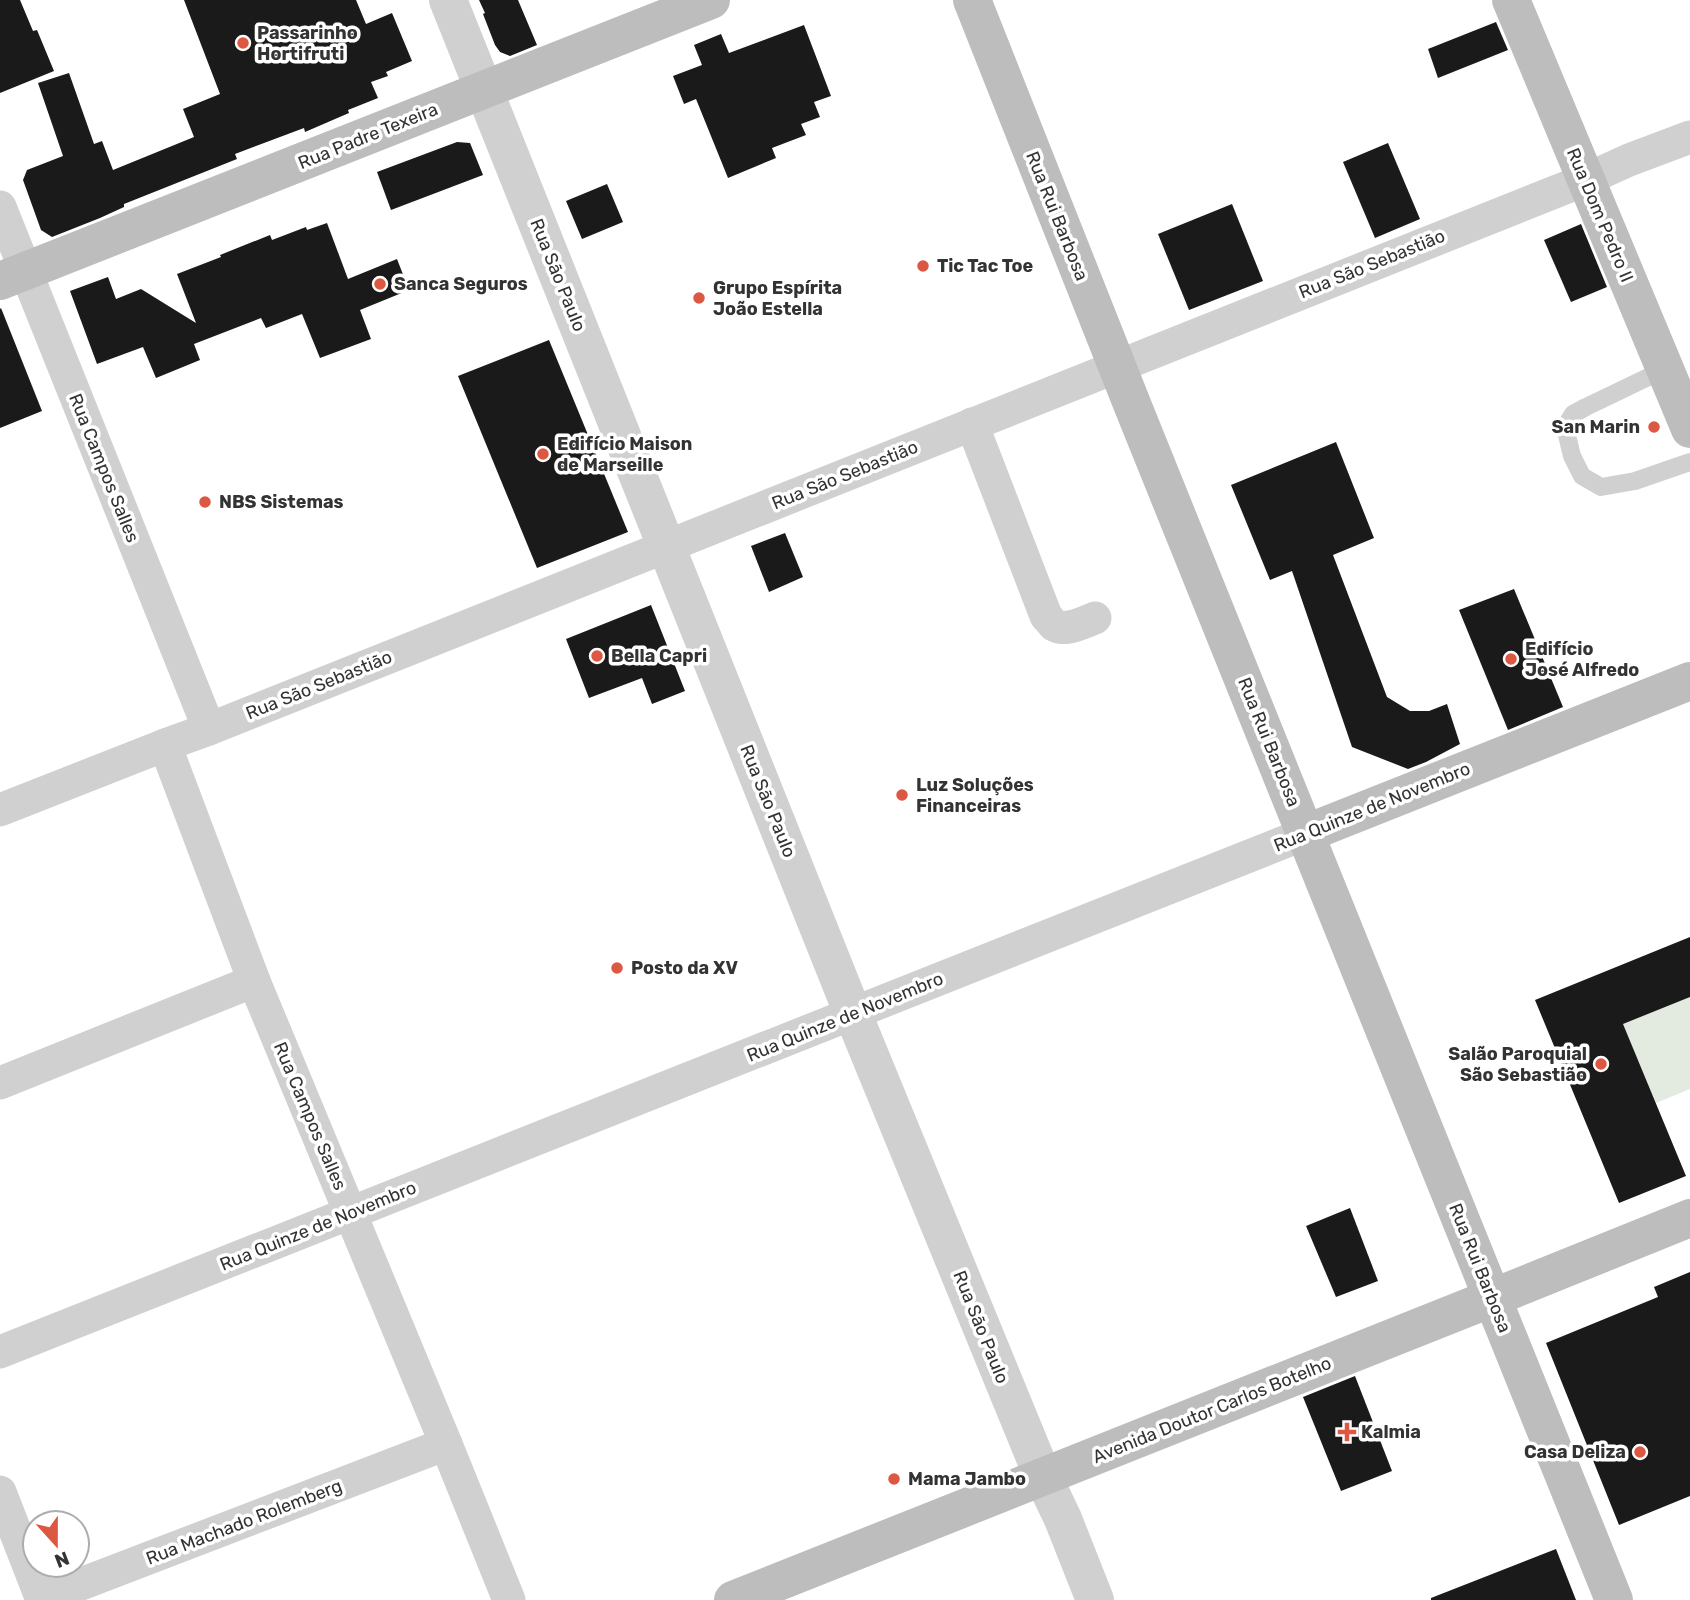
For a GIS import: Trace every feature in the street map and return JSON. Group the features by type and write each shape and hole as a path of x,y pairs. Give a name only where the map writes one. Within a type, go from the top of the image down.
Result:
{"main road":[{"name":"Rua Padre Texeira","path":"13,276 711,0"},
{"name":"Rua Rui Barbosa","path":"972,0 1614,1600"},
{"name":"Rua Dom Pedro II","path":"1511,0 1690,429"},
{"name":"Rua Quinze de Novembro","path":"1307,833 1690,681"},
{"name":"Avenida Doutor Carlos Botelho","path":"733,1600 1690,1217"}],"street":[{"name":"Rua São Paulo","path":"448,0 853,1014 1095,1600"},
{"name":"Rua São Sebastião","path":"0,810 1690,137"},
{"name":"Rua Campos Salles","path":"0,207 13,276 209,729"},
{"path":"972,424 1046,615 1055,625 1063,627 1095,618"},
{"name":"Rua Campos Salles","path":"165,745 254,981 509,1600"},
{"name":"Rua Quinze de Novembro","path":"0,1352 1307,833"},
{"path":"0,1083 254,981"},
{"name":"Rua Machado Rolemberg","path":"42,1600 446,1444"},
{"path":"2,1502 42,1600"}],"lane":[{"path":"1665,369 1573,414 1565,427 1572,456 1582,476 1601,487 1635,481 1690,462"}],"shaded area":[{"path":"1690,997 1690,1089 1656,1103 1623,1024"}],"building":[{"path":"0,0 20,0 33,31 37,30 54,71 0,93"},
{"path":"184,0 356,0 366,24 392,13 412,61 386,72 388,76 371,82 378,98 348,110 349,113 305,132 304,128 235,154 237,159 124,204 124,207 100,218 52,237 41,230 23,180 27,170 63,156 38,83 69,73 94,144 102,141 113,170 194,137 183,109 220,94"},
{"path":"479,0 518,0 537,45 510,56 500,52"},
{"path":"1496,22 1508,50 1438,78 1428,49"},
{"path":"804,25 831,96 814,102 820,117 801,124 806,135 772,148 776,158 728,178 696,99 684,104 673,76 702,65 694,45 721,34 729,53"},
{"path":"457,142 470,143 483,175 391,210 377,172"},
{"path":"1388,143 1420,219 1375,238 1343,162"},
{"path":"607,184 623,222 582,239 566,201"},
{"path":"1232,204 1263,281 1189,310 1158,234"},
{"path":"327,223 348,279 397,259 409,290 360,310 371,339 320,358 302,314 266,328 261,318 194,344 200,360 156,378 143,347 97,364 70,291 108,277 116,299 141,289 196,323 177,274 270,235 272,240 306,227 307,230"},
{"path":"1581,224 1607,287 1571,302 1544,240"},
{"path":"0,309 42,411 0,428"},
{"name":"Edifício Maison de Marseille","path":"549,340 628,532 537,568 458,376"},
{"path":"1336,442 1374,538 1333,555 1387,697 1410,711 1429,711 1447,704 1460,744 1408,769 1352,747 1292,571 1270,580 1231,485"},
{"path":"785,533 803,577 769,592 751,546"},
{"name":"Edifício José Alfredo","path":"1514,589 1563,707 1508,730 1459,610"},
{"name":"Bella Capri","path":"651,605 685,691 652,704 642,678 589,698 566,639"},
{"name":"Salão Paroquial São Sebastião","path":"1690,937 1690,997 1623,1024 1686,1176 1619,1203 1535,1000"},
{"path":"1350,1208 1378,1281 1336,1297 1306,1226"},
{"name":"Casa Deliza","path":"1690,1272 1690,1496 1619,1525 1546,1343 1658,1297 1654,1287"},
{"name":"Kalmia","path":"1355,1376 1392,1471 1341,1491 1303,1397"},
{"path":"1556,1549 1576,1600 1431,1600 1431,1598"}],"place":[{"name":"Passarinho Hortifruti","path":"243,43"},
{"name":"Tic Tac Toe","path":"923,266"},
{"name":"Sanca Seguros","path":"380,284"},
{"name":"Grupo Espírita João Estella","path":"699,298"},
{"name":"San Marin","path":"1654,427"},
{"name":"Edifício Maison de Marseille","path":"543,454"},
{"name":"NBS Sistemas","path":"205,502"},
{"name":"Bella Capri","path":"597,656"},
{"name":"Edifício José Alfredo","path":"1511,659"},
{"name":"Luz Soluções Financeiras","path":"902,795"},
{"name":"Posto da XV","path":"617,968"},
{"name":"Salão Paroquial São Sebastião","path":"1601,1064"},
{"name":"Kalmia","path":"1347,1432"},
{"name":"Casa Deliza","path":"1640,1452"},
{"name":"Mama Jambo","path":"894,1479"}]}
